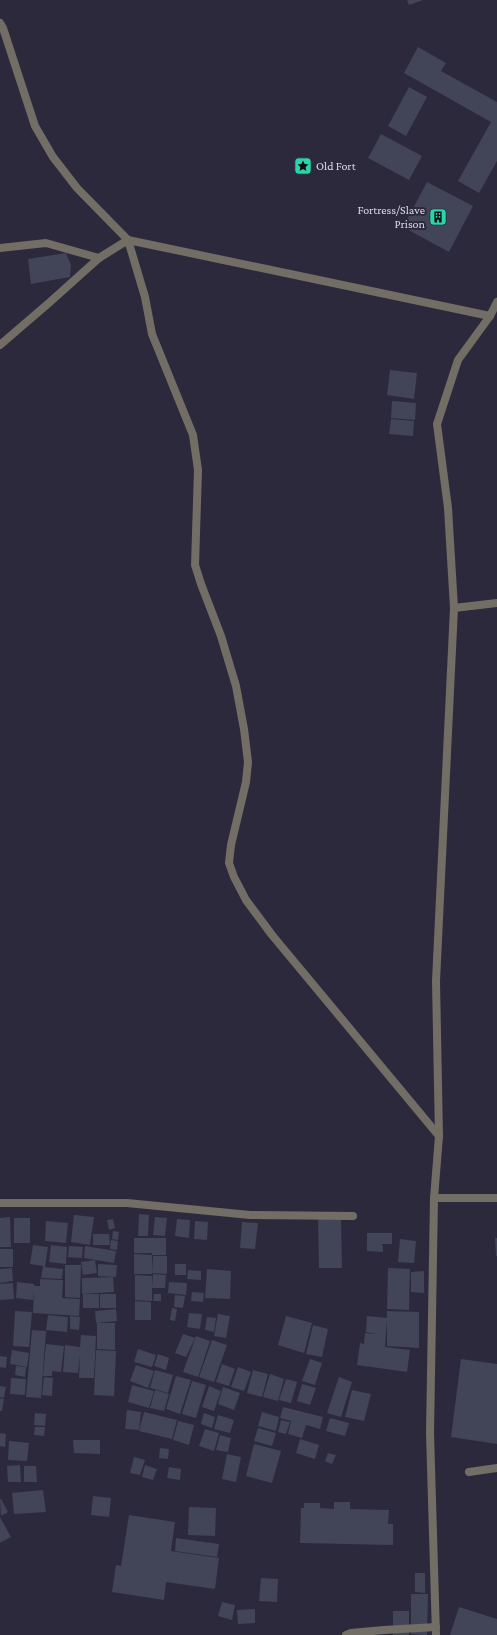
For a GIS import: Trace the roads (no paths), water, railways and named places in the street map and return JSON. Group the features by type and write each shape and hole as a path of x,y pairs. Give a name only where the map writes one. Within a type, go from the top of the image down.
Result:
{"street":[{"path":"0,23 3,28 35,126 53,157 76,188 128,240 145,298 152,334 193,435 198,470 196,564 201,584 221,636 236,686 248,762 246,782 230,845 229,863 234,877 246,900 272,935 439,1136"},
{"path":"0,345 99,258 128,240 490,316"},
{"path":"0,248 46,243 99,258"},
{"path":"346,1635 351,1633 384,1630 436,1631 430,1433 434,1198 439,1136 436,981 454,608 448,508 437,424 458,360 490,316 497,302"},
{"path":"454,608 497,602"},
{"path":"434,1198 497,1198"},
{"path":"0,1203 127,1203 250,1215 353,1216"},
{"path":"469,1472 497,1468"}],"place":[{"name":"Old Fort","path":"303,166"},
{"name":"Fortress/Slave Prison","path":"438,217"}]}
